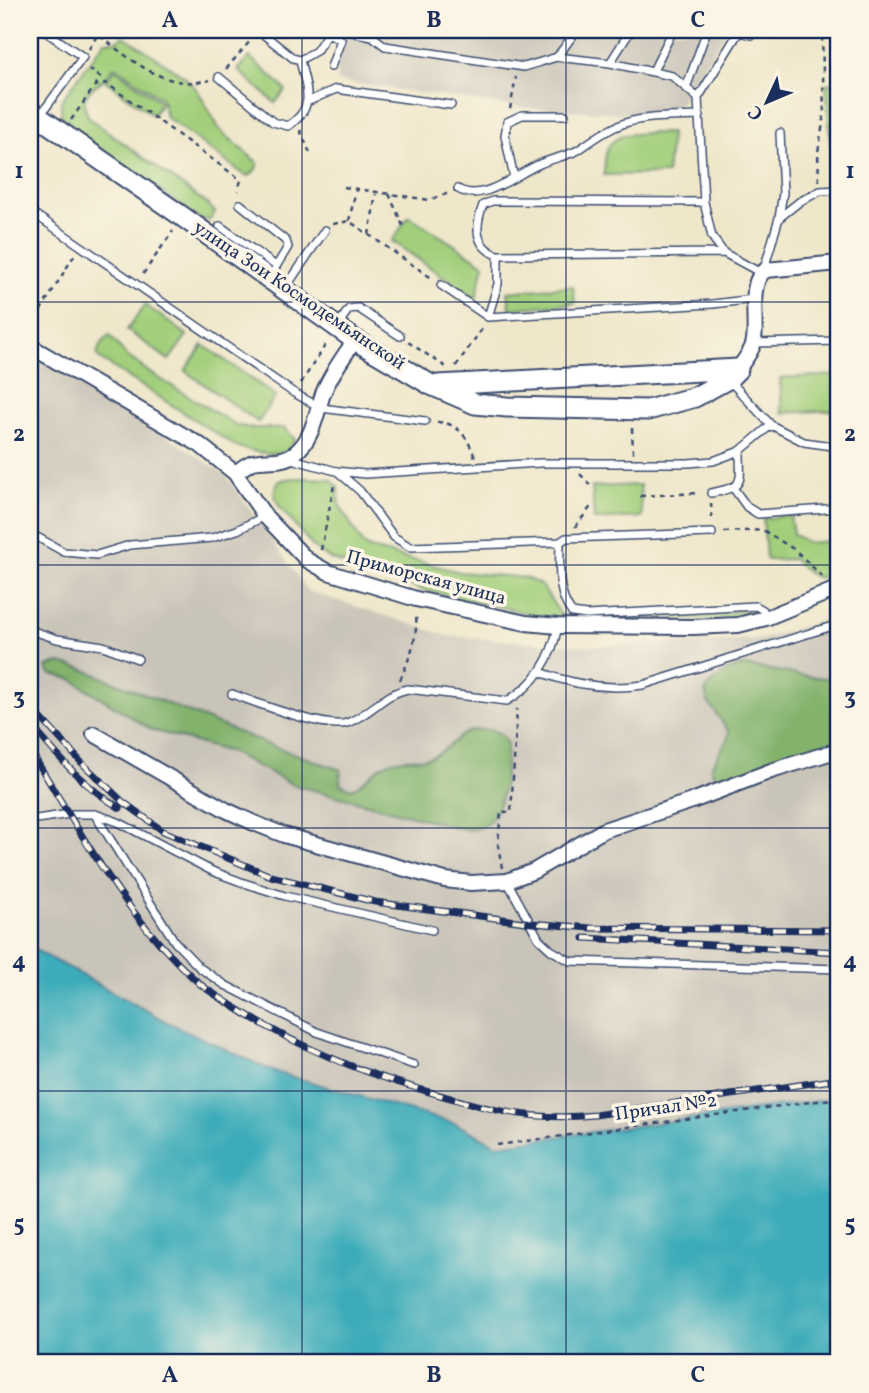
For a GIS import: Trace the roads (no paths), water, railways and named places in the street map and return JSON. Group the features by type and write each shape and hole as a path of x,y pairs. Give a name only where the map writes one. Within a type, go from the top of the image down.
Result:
{"main road":[{"name":"улица Зои Космодемьянской","path":"34,114 276,278 355,340 431,385 475,404 489,407 632,411 676,404 695,397 733,374"},
{"path":"431,385 733,374"}],"street":[{"path":"754,343 757,281 762,272 839,263"},
{"path":"235,473 253,462 288,458 296,453 306,441 333,372 355,340"},
{"name":"улица Зои Космодемьянской","path":"733,374 754,343"},
{"name":"Приморская улица","path":"30,346 200,444 235,473 265,516 307,561 416,599 526,623 558,626 693,627 738,625 766,618 837,589"},
{"path":"94,734 226,810 284,835 457,883 507,881 534,872 604,830 839,750"}],"lane":[{"path":"34,114 82,60 43,30"},
{"path":"258,30 293,58 300,60 316,51 329,31 341,40 331,67"},
{"path":"557,57 578,30"},
{"path":"610,63 631,30"},
{"path":"653,71 673,30"},
{"path":"686,88 707,30"},
{"path":"760,30 751,35 740,31 698,98 704,202 712,237 724,253 762,272 779,218 783,193 780,133"},
{"path":"355,33 372,33 385,46 524,67 557,57 653,71 673,76 698,98"},
{"path":"219,77 277,125 288,126 304,112 309,101 300,60"},
{"path":"309,101 336,89 451,105"},
{"path":"514,178 505,136 507,122 522,115 565,115"},
{"path":"458,189 481,192 543,162 576,151 597,136 623,124 645,118 700,116"},
{"path":"779,218 799,202 820,191 839,190"},
{"path":"704,202 492,201 483,205 479,216 479,234 481,244 487,251 498,255 724,253"},
{"path":"240,204 286,241 288,247 276,278"},
{"path":"30,211 294,393 319,407 425,421"},
{"path":"220,226 276,278"},
{"path":"276,278 325,230"},
{"path":"488,317 498,284 498,255"},
{"path":"441,285 488,317 713,304 755,299"},
{"path":"337,327 349,309 358,308 400,336"},
{"path":"754,343 839,341"},
{"path":"733,374 771,425 804,442 839,447"},
{"path":"288,458 336,471 365,474 540,463 713,461 740,451 771,425"},
{"path":"710,493 734,489 740,479 740,451"},
{"path":"336,471 360,491 394,537 410,547 712,533"},
{"path":"734,489 747,507 758,514 839,508"},
{"path":"30,533 64,551 97,555 130,545 212,538 237,530 265,516"},
{"path":"563,540 561,594 564,604 572,613 586,615 755,606 763,610 766,618"},
{"path":"540,672 584,685 643,685 839,625"},
{"path":"232,694 298,716 340,724 359,717 394,691 408,689 507,701 540,672 555,640 558,626"},
{"path":"30,631 57,639 103,646 138,659"},
{"path":"30,820 70,814 95,814 118,822 212,871 244,883 285,896 432,930"},
{"path":"95,814 176,942 200,968 225,985 317,1032 414,1065"},
{"path":"507,881 539,939 570,961 839,969"}],"water":[{"path":"30,947 169,1023 272,1071 456,1124 497,1145 839,1098 839,1363 30,1363"}],"railway":[{"path":"30,706 81,762 122,801 163,831 271,876 375,902 532,923 591,928 839,930"},
{"path":"30,724 82,780 120,808"},
{"path":"30,750 106,874 174,959 204,987 253,1019 345,1064 464,1102 505,1112 548,1117 595,1115 839,1079"},
{"path":"584,938 839,952"}]}
